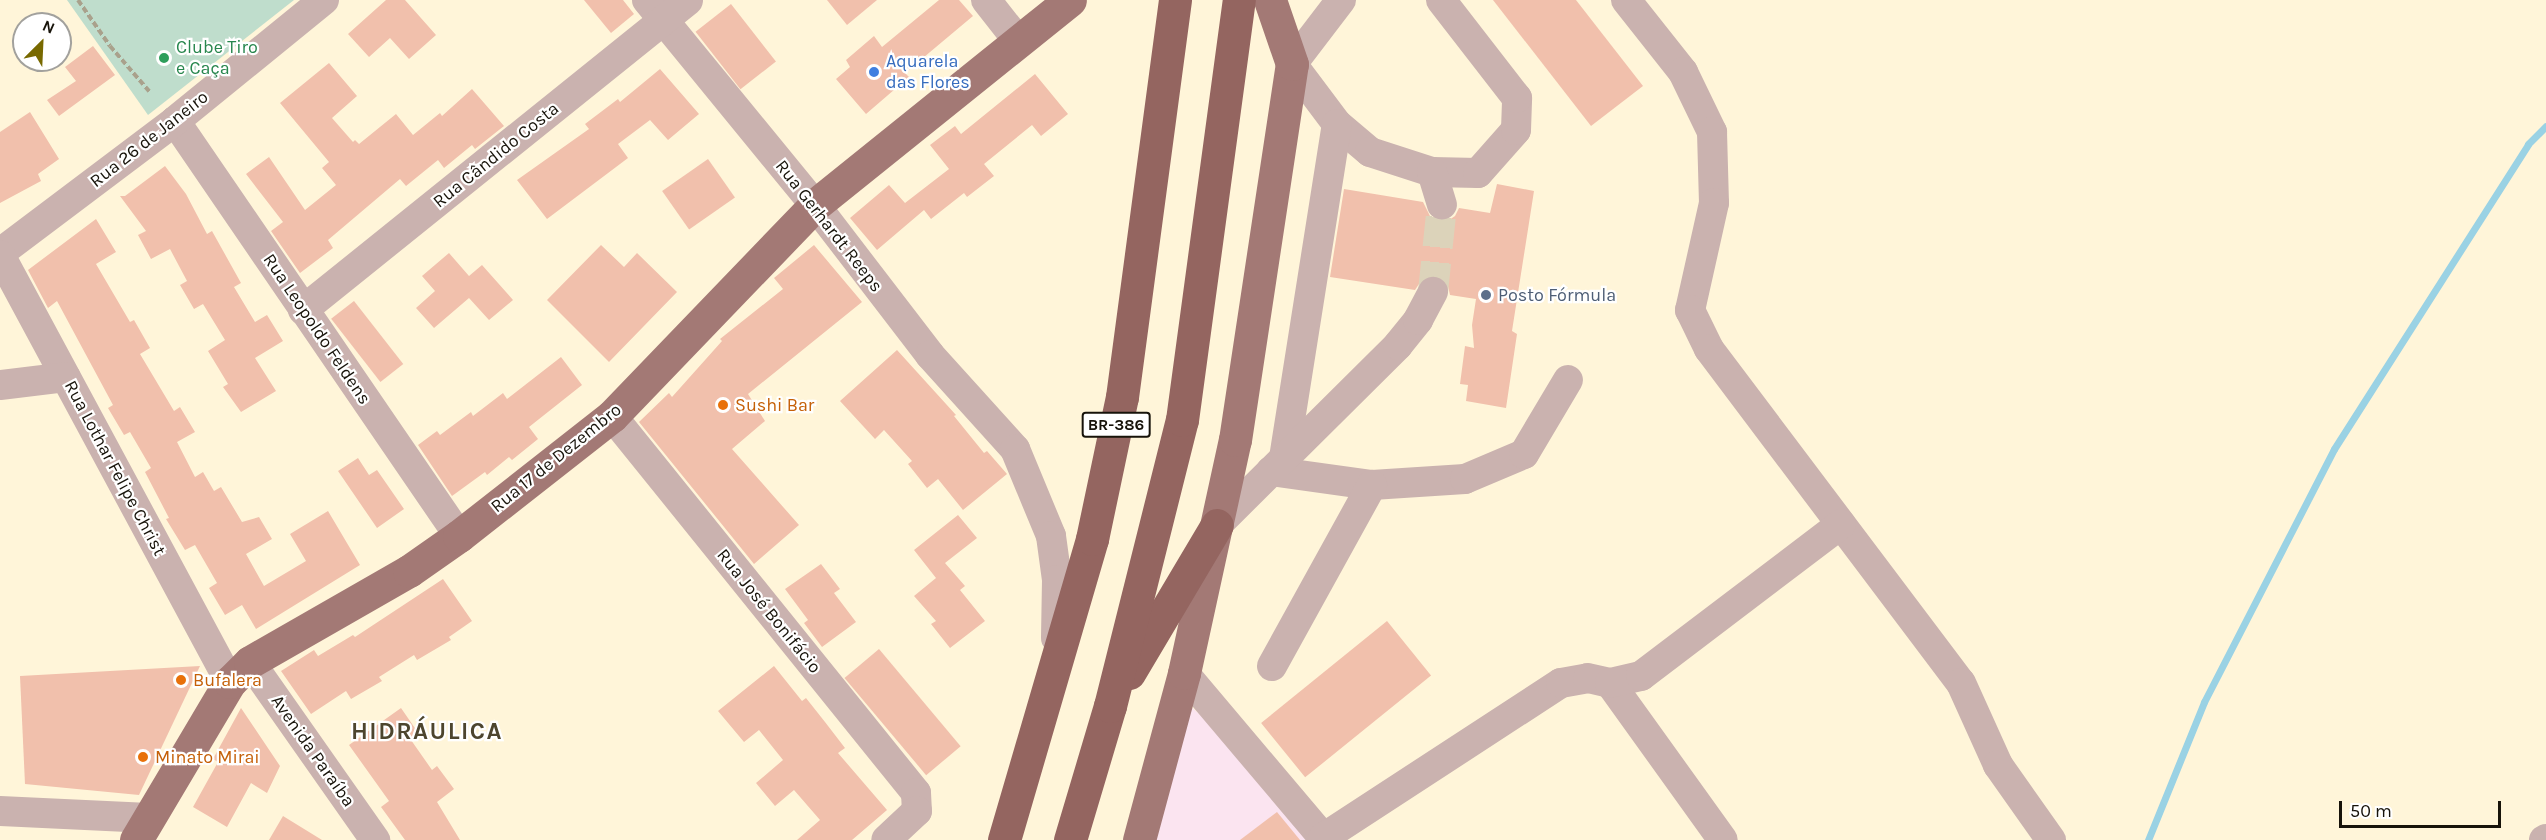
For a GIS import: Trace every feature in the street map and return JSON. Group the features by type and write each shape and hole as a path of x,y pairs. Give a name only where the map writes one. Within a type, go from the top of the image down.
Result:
{"highway":[{"name":"BR-386","path":"1004,840 1092,539 1122,397 1175,0"},
{"name":"BR-386","path":"1070,840 1110,706 1182,420 1239,0"},
{"path":"1110,706 1217,525"}],"main road":[{"name":"Rua 17 de Dezembro","path":"143,829 240,672 409,571 459,536 612,416 815,205 1070,0"},
{"path":"1139,840 1184,673 1235,440 1292,64 1270,0"}],"street":[{"name":"Rua 26 de Janeiro","path":"0,254 175,121 324,0"},
{"name":"Rua Cândido Costa","path":"303,310 655,10 688,0"},
{"path":"986,0 1019,42"},
{"path":"1341,0 1292,64 1336,124 1370,152 1432,172 1478,173 1516,130 1517,98 1440,0"},
{"path":"1626,0 1683,72 1712,132 1714,203 1690,310 1709,349 1961,683 1998,765 2051,840"},
{"name":"Rua Gerhardt Reeps","path":"655,10 815,205 930,355 1014,449 1051,536 1057,580 1057,631 1052,677"},
{"name":"Rua Leopoldo Feldens","path":"175,121 459,536"},
{"path":"1278,465 1336,124"},
{"path":"1432,172 1442,205"},
{"name":"Rua Lothar Felipe Christ","path":"0,254 66,377 240,672"},
{"path":"1217,525 1398,345 1418,320 1433,292"},
{"path":"0,386 66,377"},
{"path":"1278,465 1371,485 1465,479 1524,454 1568,380"},
{"name":"Rua José Bonifácio","path":"612,416 916,793 917,811 886,840"},
{"path":"1272,666 1371,485"},
{"path":"1184,673 1324,839 1562,683 1588,678 1610,683 1641,676 1841,524"},
{"name":"Avenida Paraíba","path":"240,672 375,840"},
{"path":"1610,683 1723,840"},
{"path":"0,811 143,829"}],"path":[{"path":"78,0 110,46 149,91"}],"shaded area":[{"path":"1190,706 1203,717 1309,840 1153,840"}],"green space":[{"name":"Clube Tiro e Caça","path":"67,0 294,0 148,115"}],"building":[{"path":"386,0 405,0 436,35 409,59 390,38 369,57 348,34"},
{"path":"584,0 623,0 634,14 611,33"},
{"path":"827,0 877,0 847,25"},
{"path":"939,0 959,0 973,16 905,73 909,77 866,114 836,79 850,67 846,60 874,36 882,47"},
{"path":"1493,0 1576,0 1643,86 1591,126"},
{"path":"731,4 776,62 740,89 696,32"},
{"path":"93,46 115,75 59,116 47,100 76,81 69,72 72,72 72,62"},
{"path":"329,63 357,96 332,118 353,142 355,140 359,144 396,114 413,135 440,113 442,116 472,89 504,126 475,149 472,145 444,168 438,160 406,186 400,179 328,240 333,248 300,273 271,231 283,222 246,174 269,157 305,210 336,185 322,168 329,162 280,103"},
{"path":"660,69 699,114 668,140 650,120 618,144 628,158 547,219 517,180 589,129 585,124 618,99 620,102"},
{"path":"1035,74 1068,114 1041,136 1032,125 984,164 994,176 967,197 964,193 931,219 924,210 877,250 850,218 889,185 905,203 949,169 930,145 955,126 961,134"},
{"path":"30,112 59,159 38,174 41,181 0,203 0,132"},
{"path":"708,159 735,198 689,230 662,191"},
{"path":"165,166 186,194 207,234 212,231 241,283 234,287 255,322 267,315 283,341 255,358 276,391 241,412 223,387 228,384 208,351 225,340 203,304 194,309 180,285 187,281 170,249 151,259 138,235 146,231 120,196 125,196"},
{"name":"Posto Fórmula","path":"1497,184 1534,191 1512,331 1517,334 1506,408 1466,401 1468,385 1460,384 1465,346 1474,348 1472,325 1476,299 1450,295 1447,282 1433,275 1423,278 1415,290 1330,277 1344,189 1423,202 1431,218 1446,222 1455,216 1459,208 1490,213"},
{"path":"96,219 116,252 96,264 130,322 134,320 150,348 140,354 174,411 180,407 195,432 177,442 195,477 203,472 214,491 221,487 242,522 259,517 272,539 246,554 264,586 306,561 290,534 328,511 360,565 256,629 242,605 225,615 209,588 217,583 195,545 185,550 166,519 169,518 145,472 151,468 130,432 124,435 108,408 113,405 57,301 48,308 28,270"},
{"path":"601,245 624,267 637,253 677,292 609,362 547,300"},
{"path":"814,245 862,302 748,394 765,421 732,449 799,525 754,564 639,422 669,393 672,397 722,341 720,339 783,289 774,278"},
{"path":"449,253 469,276 482,265 513,300 489,320 469,298 434,328 416,308 435,291 422,276"},
{"path":"354,301 403,364 380,382 331,319"},
{"path":"897,350 956,415 954,416 984,453 987,451 1007,474 963,510 938,479 927,488 908,464 912,461 884,430 875,439 840,401"},
{"path":"561,357 582,385 529,427 538,439 512,460 509,457 487,475 485,472 452,496 418,445 437,431 440,435 471,412 473,416 503,393 507,399"},
{"path":"358,458 369,475 377,470 404,509 377,528 338,471"},
{"path":"958,515 977,538 945,563 965,586 960,590 985,621 950,648 931,624 936,621 914,596 936,578 914,550"},
{"path":"821,564 840,589 834,593 856,622 822,647 804,623 808,620 785,589"},
{"path":"443,579 472,621 449,637 451,640 417,660 414,655 379,677 382,681 351,699 346,691 311,714 281,671 314,650 318,656 353,635 355,637"},
{"path":"1387,621 1431,675 1305,777 1261,723"},
{"path":"879,649 961,746 926,775 845,678"},
{"path":"200,666 139,795 25,784 20,676"},
{"path":"774,666 802,701 806,698 825,722 845,748 838,753 887,810 852,840 797,840 820,820 794,790 775,806 756,783 783,760 759,730 744,742 718,711"},
{"path":"241,708 280,766 267,793 251,783 227,827 193,807 218,762 213,759"},
{"path":"401,708 419,734 411,740 432,770 437,766 454,789 437,802 460,840 405,840 381,807 389,801 349,745"},
{"path":"1277,812 1300,840 1240,840"},
{"path":"283,816 322,840 269,840"}],"waterway":[{"path":"2148,840 2204,702 2334,449 2528,144 2546,126"}],"tunnel":[{"path":"1433,292 1442,205"}],"place":[{"name":"Clube Tiro e Caça","path":"164,58"},
{"name":"Aquarela das Flores","path":"874,72"},
{"name":"Posto Fórmula","path":"1486,295"},
{"name":"Sushi Bar","path":"723,405"},
{"name":"Bufalera","path":"181,680"},
{"name":"Minato Mirai","path":"143,757"}],"district":[{"name":"HIDRÁULICA","path":"427,732"}]}
